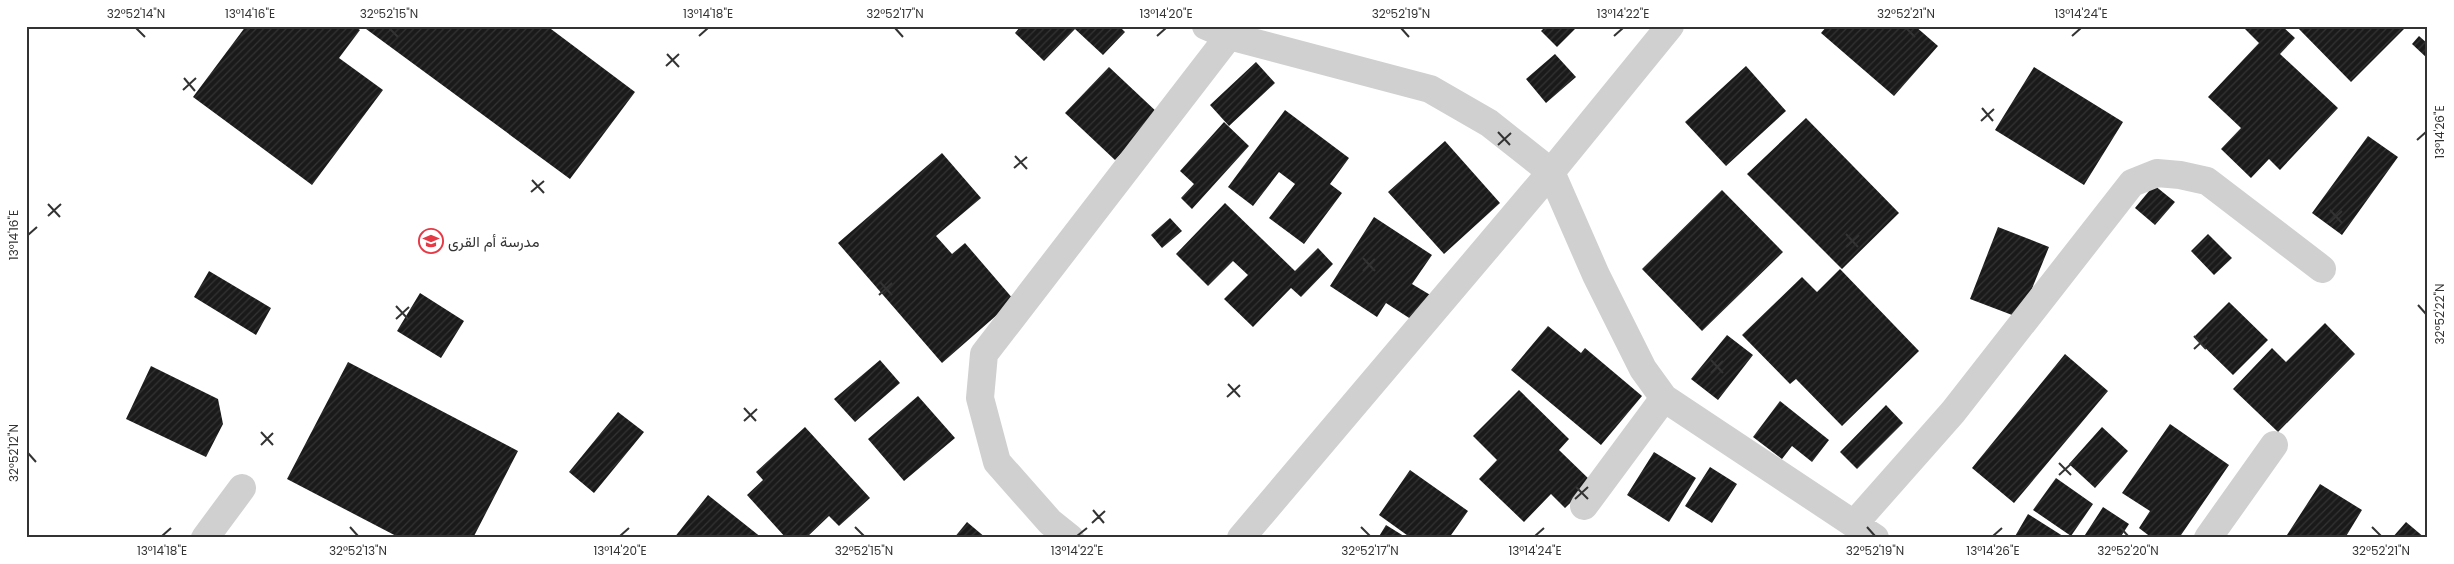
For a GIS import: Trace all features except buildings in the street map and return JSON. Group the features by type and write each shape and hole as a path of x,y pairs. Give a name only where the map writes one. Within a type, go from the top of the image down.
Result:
{"street":[{"path":"1241,538 1551,172 1670,26"},
{"path":"1054,533 997,462 980,398 984,354 1225,30 1430,89 1489,123 1551,172 1596,275 1634,352 1664,398 1865,531 1953,412 2132,183 2157,173 2180,175 2207,181 2322,269"},
{"path":"1584,506 1664,398"},
{"path":"2208,538 2274,445"},
{"path":"205,538 242,488"}],"place":[{"name":"مدرسة أم القرى","path":"431,241"}]}
